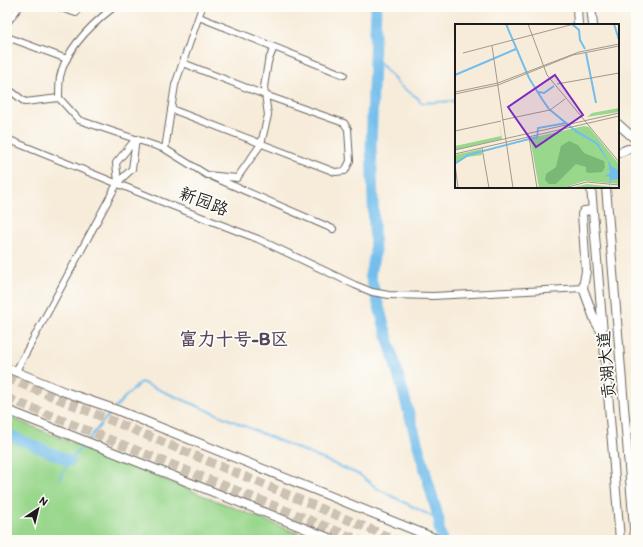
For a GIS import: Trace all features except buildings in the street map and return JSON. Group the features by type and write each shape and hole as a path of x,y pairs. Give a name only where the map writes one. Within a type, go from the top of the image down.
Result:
{"main road":[{"path":"577,7 578,24"},
{"path":"591,7 593,24"},
{"path":"619,125 636,140"},
{"path":"619,153 628,149 636,149"},
{"name":"贡湖大道","path":"591,188 620,540"},
{"name":"贡湖大道","path":"606,188 635,540"},
{"path":"593,210 584,211 582,214 586,271 583,288 595,321 602,332"},
{"path":"7,368 65,392 114,409 439,540"},
{"path":"7,410 334,540"}],"street":[{"path":"7,23 19,7"},
{"path":"58,7 76,14"},
{"path":"114,7 92,26 68,54 60,76 59,98 79,120 165,149 207,174 333,229"},
{"path":"165,149 175,85 202,7"},
{"path":"199,17 344,75"},
{"path":"7,37 66,60"},
{"path":"207,174 237,178 261,144 268,115 264,87 268,62 274,47"},
{"path":"171,109 335,172 345,171 350,161 348,129 344,123 265,95 183,62"},
{"path":"7,88 25,102"},
{"path":"7,95 25,102 59,98"},
{"name":"新园路","path":"7,137 118,183 258,237 356,284 389,294 430,294 583,288"},
{"path":"118,183 116,163 136,139"},
{"path":"16,371 118,183 132,169 136,139"}],"green space":[{"path":"11,418 314,540 7,540 7,419"}],"waterway":[{"path":"376,7 371,147 375,253 370,275 439,520 442,540"},
{"path":"375,57 400,86 418,98 421,103 455,101"},
{"path":"115,408 141,382 360,475 378,489 439,520"},
{"path":"88,440 112,411"},
{"path":"7,434 70,461"},
{"path":"59,479 70,461 85,443"}],"tunnel":[{"path":"7,378 396,540"},
{"path":"7,398 359,540"}],"district":[{"name":"富力十号-B区","path":"234,339"}]}
